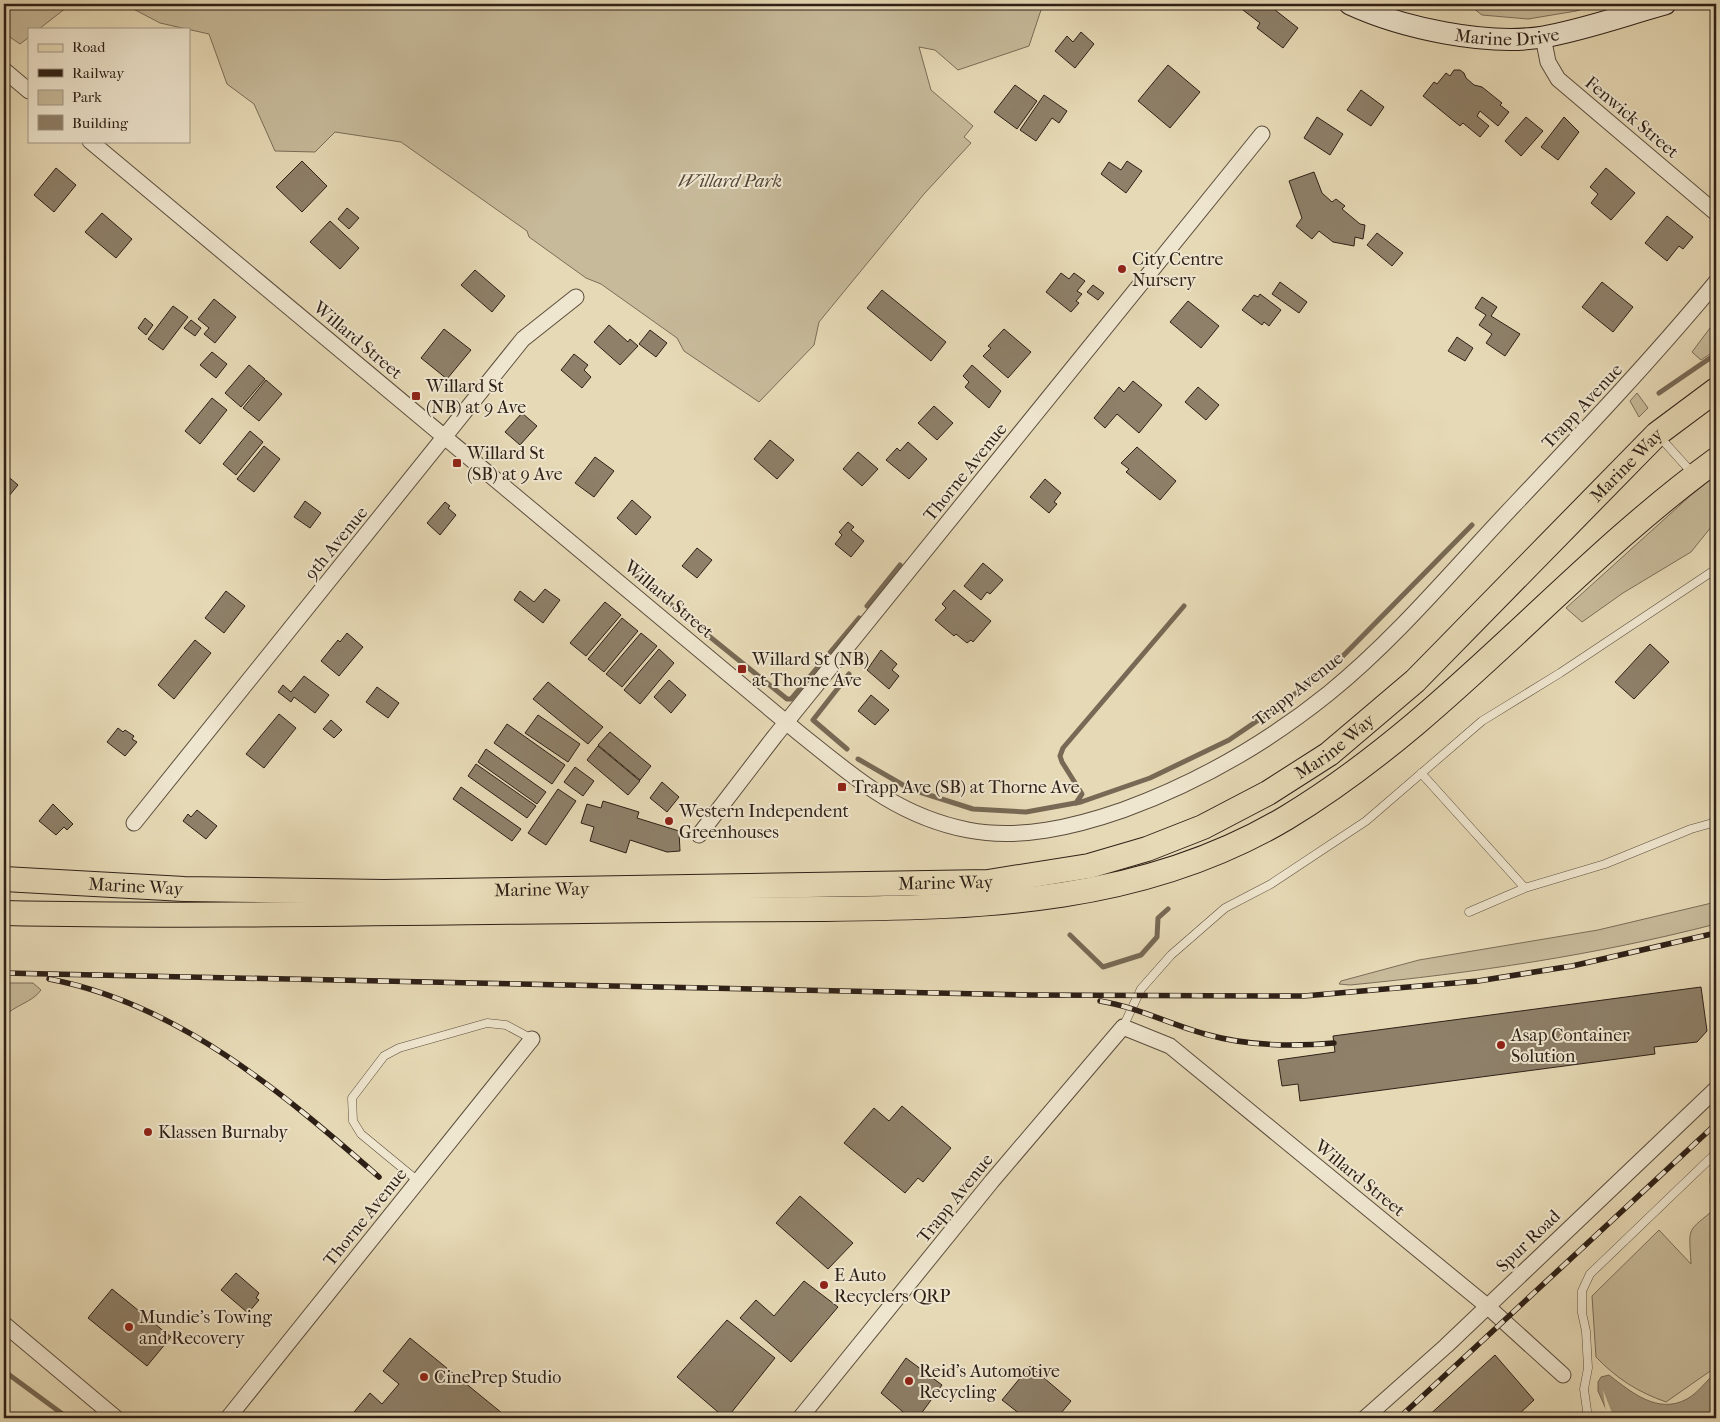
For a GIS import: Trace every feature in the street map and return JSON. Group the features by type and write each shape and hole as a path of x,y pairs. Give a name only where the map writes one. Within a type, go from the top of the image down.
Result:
{"main road":[{"name":"Marine Way","path":"4,880 184,889 384,892 988,882 1089,866 1147,849 1203,827 1268,792 1329,754 1415,681 1657,434 1716,390"},
{"name":"Marine Way","path":"4,913 141,916 929,908 1065,896 1122,884 1176,869 1246,839 1287,817 1351,773 1411,728 1658,504 1716,460"}],"street":[{"name":"Marine Drive","path":"1350,4 1431,30 1495,38 1543,37 1665,4"},
{"name":"Fenwick Street","path":"1543,37 1548,62 1558,79 1716,213"},
{"path":"4,70 28,90"},
{"name":"Thorne Avenue","path":"699,835 787,722 1262,134"},
{"name":"Willard Street","path":"91,142 787,722"},
{"name":"Trapp Avenue","path":"787,722 866,786 903,809 941,824 972,831 1033,832 1066,827 1097,819 1179,787 1239,755 1277,731 1331,691 1366,659 1399,627 1658,352 1716,282"},
{"name":"9th Avenue","path":"134,823 523,339 576,296"},
{"name":"Trapp Avenue","path":"800,1418 992,1181 1123,1028"},
{"name":"Willard Street","path":"1123,1028 1170,1046 1487,1306 1563,1375"},
{"name":"Thorne Avenue","path":"228,1418 532,1039"},
{"name":"Spur Road","path":"1366,1418 1716,1089"},
{"path":"4,1324 116,1418"}],"lane":[{"path":"1657,434 1694,476"},
{"path":"1123,1028 1141,990 1178,948 1226,908 1271,884 1366,821 1482,721 1560,673 1716,569"},
{"path":"1422,773 1525,888"},
{"path":"1469,912 1525,888 1605,864 1691,829 1716,822"},
{"path":"418,1181 361,1134 353,1121 352,1098 384,1056 399,1048 487,1023 506,1025 532,1039"},
{"path":"1588,1418 1584,1389 1588,1368 1586,1331 1582,1313 1582,1291 1585,1283 1590,1274 1716,1153"}],"green space":[{"path":"14,4 71,4 40,28 28,28 28,38 20,44 4,33 4,7 13,6"},
{"name":"Willard Park","path":"124,4 1043,4 1029,46 958,70 935,50 919,47 931,90 973,126 964,137 971,143 924,194 819,322 814,345 759,402 684,351 677,338 601,284 586,278 529,237 527,231 401,142 335,132 315,152 275,151 254,104 227,84 209,34 190,30 190,28 160,23"},
{"path":"1468,4 1602,4 1576,11 1528,19 1482,15"},
{"path":"1716,320 1716,350 1701,360 1692,352"},
{"path":"1637,393 1648,408 1639,417 1630,401"},
{"path":"1716,475 1716,521 1691,552 1623,593 1582,622 1566,608 1690,496"},
{"path":"1716,902 1716,924 1626,945 1489,969 1350,985 1339,984 1341,981 1419,960 1598,930"},
{"path":"4,983 33,983 41,990 33,998 4,1017"},
{"path":"1716,1171 1716,1193 1711,1195 1710,1177"},
{"path":"1716,1208 1716,1367 1666,1402 1628,1384 1596,1357 1592,1296 1659,1230 1691,1264 1691,1231 1694,1226"}],"shaded area":[{"path":"1716,1372 1716,1418 1610,1418 1598,1391 1598,1382 1601,1377 1609,1375 1645,1399 1655,1403 1676,1403 1687,1399 1699,1390"}],"pier":[{"path":"1603,1390 1614,1418 1608,1418 1606,1414"}],"building":[{"path":"1241,4 1270,6 1298,28 1283,48 1257,28 1260,23 1239,7"},
{"path":"1081,32 1094,44 1075,68 1055,51 1067,36 1073,42"},
{"path":"1168,65 1200,92 1170,128 1138,101"},
{"path":"1454,70 1460,70 1464,73 1466,78 1474,85 1482,87 1502,103 1500,105 1509,112 1498,126 1480,111 1477,116 1489,126 1480,137 1463,123 1460,126 1423,96 1434,82 1437,84 1446,73 1450,76"},
{"path":"1015,85 1037,101 1017,129 994,112"},
{"path":"1361,90 1384,107 1371,126 1347,110"},
{"path":"1044,95 1067,111 1059,123 1052,118 1036,141 1020,130"},
{"path":"1317,117 1343,134 1330,155 1304,138"},
{"path":"1526,117 1543,131 1521,156 1505,141"},
{"path":"1564,117 1579,132 1558,160 1541,147"},
{"path":"302,161 327,186 302,212 276,187"},
{"path":"1127,161 1142,171 1126,193 1101,174 1109,162 1121,170"},
{"path":"56,168 76,185 54,212 34,195"},
{"path":"1606,168 1635,193 1611,220 1591,203 1598,194 1590,187"},
{"path":"1314,172 1322,193 1332,202 1336,199 1345,206 1342,209 1360,224 1365,225 1363,239 1355,237 1354,246 1333,242 1319,231 1312,239 1296,226 1302,218 1289,181"},
{"path":"347,208 359,218 349,229 338,219"},
{"path":"102,213 132,239 116,258 85,232"},
{"path":"1667,216 1693,237 1683,249 1679,246 1667,261 1645,243"},
{"path":"330,221 359,248 340,269 310,242"},
{"path":"1377,233 1403,253 1392,266 1367,245"},
{"path":"475,270 505,296 492,312 461,285"},
{"path":"1061,273 1069,279 1074,273 1085,281 1077,291 1082,294 1076,301 1079,303 1071,312 1046,292"},
{"path":"1280,282 1307,302 1299,313 1272,294"},
{"path":"1602,282 1633,307 1613,332 1582,307"},
{"path":"1093,285 1104,293 1098,300 1087,292"},
{"path":"882,290 946,342 931,361 867,308"},
{"path":"1260,294 1281,310 1269,326 1264,322 1262,325 1242,310 1254,295 1258,297"},
{"path":"1482,297 1497,307 1491,316 1520,334 1505,356 1486,343 1492,334 1479,325 1486,315 1475,308"},
{"path":"214,299 236,317 215,343 204,334 209,328 198,319"},
{"path":"1188,301 1219,326 1201,348 1170,322"},
{"path":"173,306 188,317 163,350 148,339"},
{"path":"145,318 153,325 146,335 138,328"},
{"path":"191,320 201,328 195,336 184,328"},
{"path":"609,325 628,342 630,339 638,346 620,365 594,342"},
{"path":"444,329 471,350 447,379 421,358"},
{"path":"1004,329 1031,352 1008,378 983,356 991,348 988,346"},
{"path":"650,330 667,343 656,357 639,344"},
{"path":"1457,337 1473,348 1465,361 1448,351"},
{"path":"212,352 227,364 216,378 200,365"},
{"path":"574,354 588,365 584,370 591,377 582,388 561,370"},
{"path":"249,365 265,379 241,407 225,393"},
{"path":"972,365 1001,391 989,408 965,387 969,382 963,376"},
{"path":"266,380 282,394 259,421 243,408"},
{"path":"1133,381 1162,405 1139,433 1117,414 1105,428 1094,418 1119,387 1124,392"},
{"path":"1198,387 1219,405 1206,420 1185,402"},
{"path":"212,398 227,410 200,444 185,431"},
{"path":"934,406 953,423 937,440 918,423"},
{"path":"522,413 537,426 520,445 505,432"},
{"path":"250,431 263,442 236,475 223,464"},
{"path":"770,440 794,460 777,479 754,459"},
{"path":"908,442 927,459 909,479 886,460 897,448 900,451"},
{"path":"264,446 280,459 254,492 237,479"},
{"path":"1137,447 1176,481 1160,500 1126,472 1129,469 1121,463"},
{"path":"858,452 878,469 862,486 843,469"},
{"path":"595,457 614,471 594,497 575,483"},
{"path":"4,473 18,485 4,502"},
{"path":"1045,479 1061,493 1054,502 1057,504 1049,513 1030,497"},
{"path":"632,500 651,517 636,535 617,518"},
{"path":"305,501 321,513 310,528 294,517"},
{"path":"445,502 450,506 448,508 456,515 440,535 427,523"},
{"path":"848,522 854,527 851,530 864,541 851,557 835,544 842,535 839,532"},
{"path":"697,548 712,560 697,578 682,566"},
{"path":"983,563 1003,580 990,594 987,592 981,600 964,586"},
{"path":"545,589 560,600 543,623 514,600 520,591 534,602"},
{"path":"954,590 991,621 973,642 971,640 967,643 956,634 954,636 935,620 946,608 942,604"},
{"path":"226,591 245,606 224,633 205,618"},
{"path":"605,602 621,615 586,656 570,643"},
{"path":"622,618 638,631 604,672 588,659"},
{"path":"347,633 363,647 339,676 321,661 338,640 340,642"},
{"path":"641,633 657,646 622,687 606,674"},
{"path":"195,640 211,653 174,699 158,685"},
{"path":"1650,644 1669,662 1634,699 1615,682"},
{"path":"659,649 674,663 640,704 624,690"},
{"path":"881,650 897,664 892,670 899,676 889,689 867,670"},
{"path":"304,676 329,695 315,713 294,697 291,702 278,692 283,685 291,692"},
{"path":"669,680 686,695 671,713 654,697"},
{"path":"548,682 603,727 588,744 533,699"},
{"path":"377,687 399,703 388,718 366,702"},
{"path":"871,695 889,710 875,725 858,711"},
{"path":"279,714 296,728 264,768 246,754"},
{"path":"538,715 580,744 568,762 525,733"},
{"path":"331,720 342,730 334,738 323,729"},
{"path":"507,724 565,765 552,784 494,743"},
{"path":"118,728 134,736 132,739 137,742 125,756 107,742"},
{"path":"610,732 651,766 640,780 598,745"},
{"path":"598,746 640,781 628,795 587,760"},
{"path":"486,749 546,792 537,804 478,762"},
{"path":"476,764 536,806 527,818 468,776"},
{"path":"575,767 594,781 583,796 564,782"},
{"path":"662,782 679,797 667,812 650,798"},
{"path":"461,787 521,829 512,841 453,799"},
{"path":"558,789 576,801 546,845 528,833"},
{"path":"603,801 639,812 637,818 679,831 680,851 667,852 630,840 626,853 590,841 594,827 581,823 587,804 601,808"},
{"path":"53,804 73,824 67,830 64,827 56,835 39,821"},
{"path":"197,810 217,826 206,839 183,821 188,814 191,817"},
{"name":"Asap Container Solution","path":"1701,987 1707,1031 1697,1042 1654,1047 1655,1054 1300,1101 1298,1084 1282,1086 1278,1060 1335,1052 1333,1036"},
{"path":"902,1106 951,1148 923,1182 918,1178 905,1193 844,1143 874,1108 889,1121"},
{"path":"800,1196 853,1243 828,1269 776,1223"},
{"path":"236,1273 259,1293 256,1298 259,1300 248,1313 221,1290"},
{"path":"804,1281 838,1307 791,1362 740,1318 756,1300 774,1316"},
{"name":"Mundie's Towing and Recovery","path":"112,1289 171,1337 147,1366 88,1318"},
{"path":"727,1320 775,1358 727,1418 725,1418 677,1377"},
{"name":"CinePrep Studio","path":"410,1338 508,1418 349,1418 370,1393 382,1404 399,1384 383,1371"},
{"path":"1495,1355 1534,1400 1515,1418 1426,1418"},
{"path":"906,1358 942,1385 918,1418 910,1418 881,1393"},
{"path":"1030,1366 1071,1401 1057,1418 1025,1418 1002,1400"},
{"path":"654,1413 660,1418 650,1418"}],"waterway":[{"path":"1659,393 1716,354"},
{"path":"858,759 910,789 973,809 1026,812 1081,802 1150,778 1229,740 1334,665 1472,525"},
{"path":"867,606 900,565"},
{"path":"637,577 684,615"},
{"path":"1076,803 1082,794 1062,762 1060,756 1063,748 1184,606"},
{"path":"694,624 787,699 791,699 859,618"},
{"path":"847,749 813,720 849,674"},
{"path":"1070,935 1103,967 1141,955 1157,937 1158,918 1168,909"},
{"path":"4,1371 68,1418"}],"railway":[{"path":"4,973 1030,995 1304,996 1478,981 1572,966 1716,933"},
{"path":"49,979 96,991 141,1008 184,1030 266,1084 343,1145 379,1177"},
{"path":"1100,1001 1140,1011 1205,1034 1237,1041 1285,1045 1334,1043"},
{"path":"1399,1418 1716,1124"}],"place":[{"name":"City Centre Nursery","path":"1122,269"},
{"name":"Willard St (NB) at 9 Ave","path":"416,396"},
{"name":"Willard St (SB) at 9 Ave","path":"457,463"},
{"name":"Willard St (NB) at Thorne Ave","path":"742,669"},
{"name":"Trapp Ave (SB) at Thorne Ave","path":"842,787"},
{"name":"Western Independent Greenhouses","path":"669,821"},
{"name":"Asap Container Solution","path":"1501,1045"},
{"name":"Klassen Burnaby","path":"148,1132"},
{"name":"E Auto Recyclers QRP","path":"824,1285"},
{"name":"Mundie's Towing and Recovery","path":"129,1327"},
{"name":"CinePrep Studio","path":"424,1377"},
{"name":"Reid's Automotive Recycling","path":"909,1381"}]}
